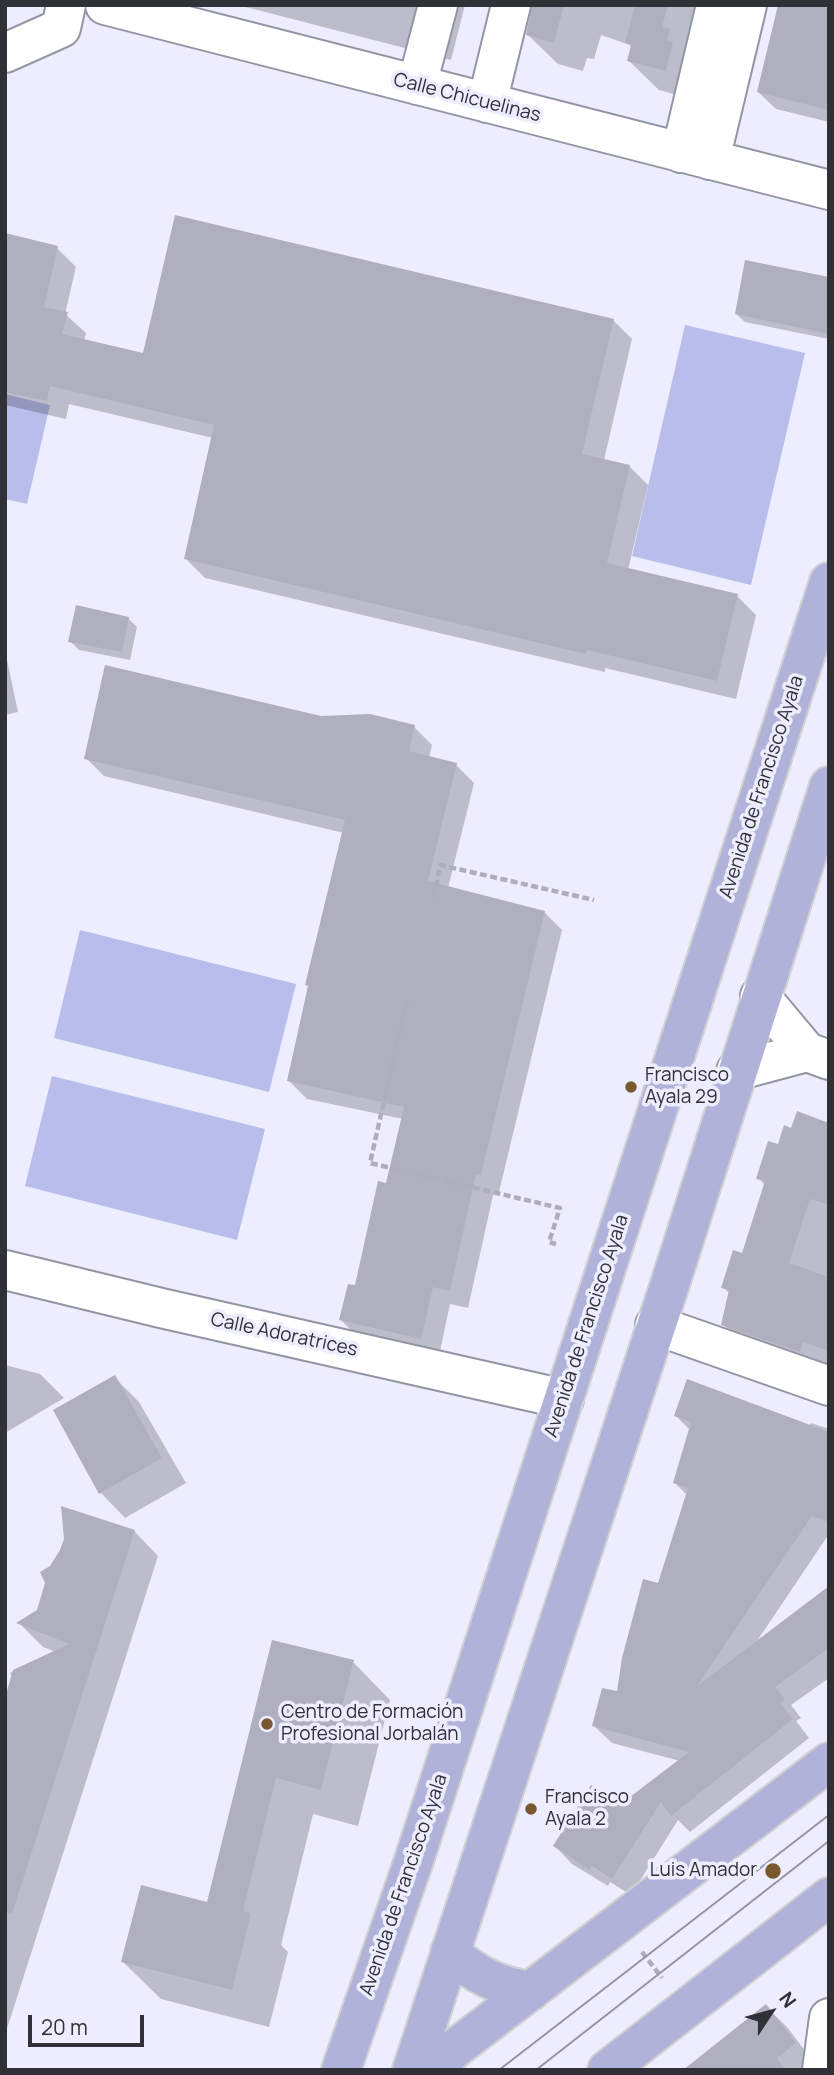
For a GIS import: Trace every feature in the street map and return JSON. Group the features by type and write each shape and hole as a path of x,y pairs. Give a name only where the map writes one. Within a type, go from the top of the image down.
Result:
{"main road":[{"name":"Avenida de Francisco Ayala","path":"341,2070 413,1863 829,582"},
{"path":"412,2070 829,786"},
{"path":"434,2070 453,2050 829,1762"},
{"path":"607,2070 829,1897"},
{"path":"450,1952 484,1979 505,1987 531,1991"}],"street":[{"path":"5,53 61,28 66,5"},
{"name":"Calle Chicuelinas","path":"105,5 829,190"},
{"path":"417,85 438,5"},
{"path":"487,103 511,5"},
{"path":"696,156 716,5"},
{"path":"696,156 747,5"},
{"path":"760,996 818,1056"},
{"path":"736,1071 818,1056"},
{"name":"Calle Adoratrices","path":"5,1270 564,1399"},
{"path":"655,1325 829,1387"},
{"path":"822,2070 829,2018"}],"path":[{"path":"434,897 440,865 594,900"},
{"path":"407,1000 370,1163 560,1208 549,1242 556,1244"},
{"path":"640,1950 665,1982"}],"shaded area":[{"path":"685,325 805,353 751,585 632,556"},
{"path":"5,394 50,405 27,504 5,499"},
{"path":"80,930 296,984 269,1092 54,1038"},
{"path":"52,1076 265,1129 237,1240 25,1186"}],"building":[{"path":"532,5 564,5 554,43 526,35"},
{"path":"635,5 668,5 662,27 670,29 667,40 673,42 666,71 627,61 631,45 625,43"},
{"path":"778,5 829,5 829,110 757,92"},
{"path":"175,215 614,319 582,454 630,465 607,563 738,594 717,681 587,650 586,654 184,559 214,425 50,386 47,401 5,392 5,233 58,246 44,307 68,312 62,334 143,353"},
{"path":"745,260 829,277 829,334 735,314"},
{"path":"76,605 129,617 122,652 68,642"},
{"path":"105,665 321,716 370,714 415,725 409,751 457,763 428,881 545,911 481,1175 476,1174 450,1291 433,1287 421,1339 339,1320 348,1284 355,1285 378,1181 386,1183 404,1107 287,1081 308,986 305,985 345,820 84,759"},
{"path":"797,1111 829,1123 829,1205 810,1199 789,1263 829,1277 829,1351 803,1342 800,1352 721,1325 729,1290 721,1288 733,1250 742,1253 765,1181 756,1179 768,1141 778,1144 784,1125 791,1128"},
{"path":"115,1375 162,1458 99,1494 53,1410"},
{"path":"687,1379 829,1432 829,1522 812,1516 697,1686 829,1586 829,1648 775,1687 785,1699 780,1703 793,1719 671,1816 661,1802 612,1879 592,1866 590,1870 553,1846 591,1785 622,1803 689,1752 592,1726 602,1688 617,1691 622,1658 643,1579 658,1583 688,1488 673,1483 691,1422 674,1416"},
{"path":"61,1506 135,1530 12,1914 5,1913 5,1698 13,1670 69,1644 16,1623 37,1610 45,1583 40,1572 50,1566 64,1539"},
{"path":"272,1640 354,1660 321,1790 276,1778 243,1911 251,1913 232,1990 121,1962 141,1885 207,1902"},
{"path":"766,2004 796,2043 777,2058 785,2070 683,2070"}],"tram line":[{"path":"499,2070 829,1815"},
{"path":"536,2070 829,1841"}],"place":[{"name":"Francisco Ayala 29","path":"631,1087"},
{"name":"Centro de Formación Profesional Jorbalán","path":"267,1724"},
{"name":"Francisco Ayala 2","path":"531,1809"},
{"name":"Luis Amador","path":"773,1871"}]}
